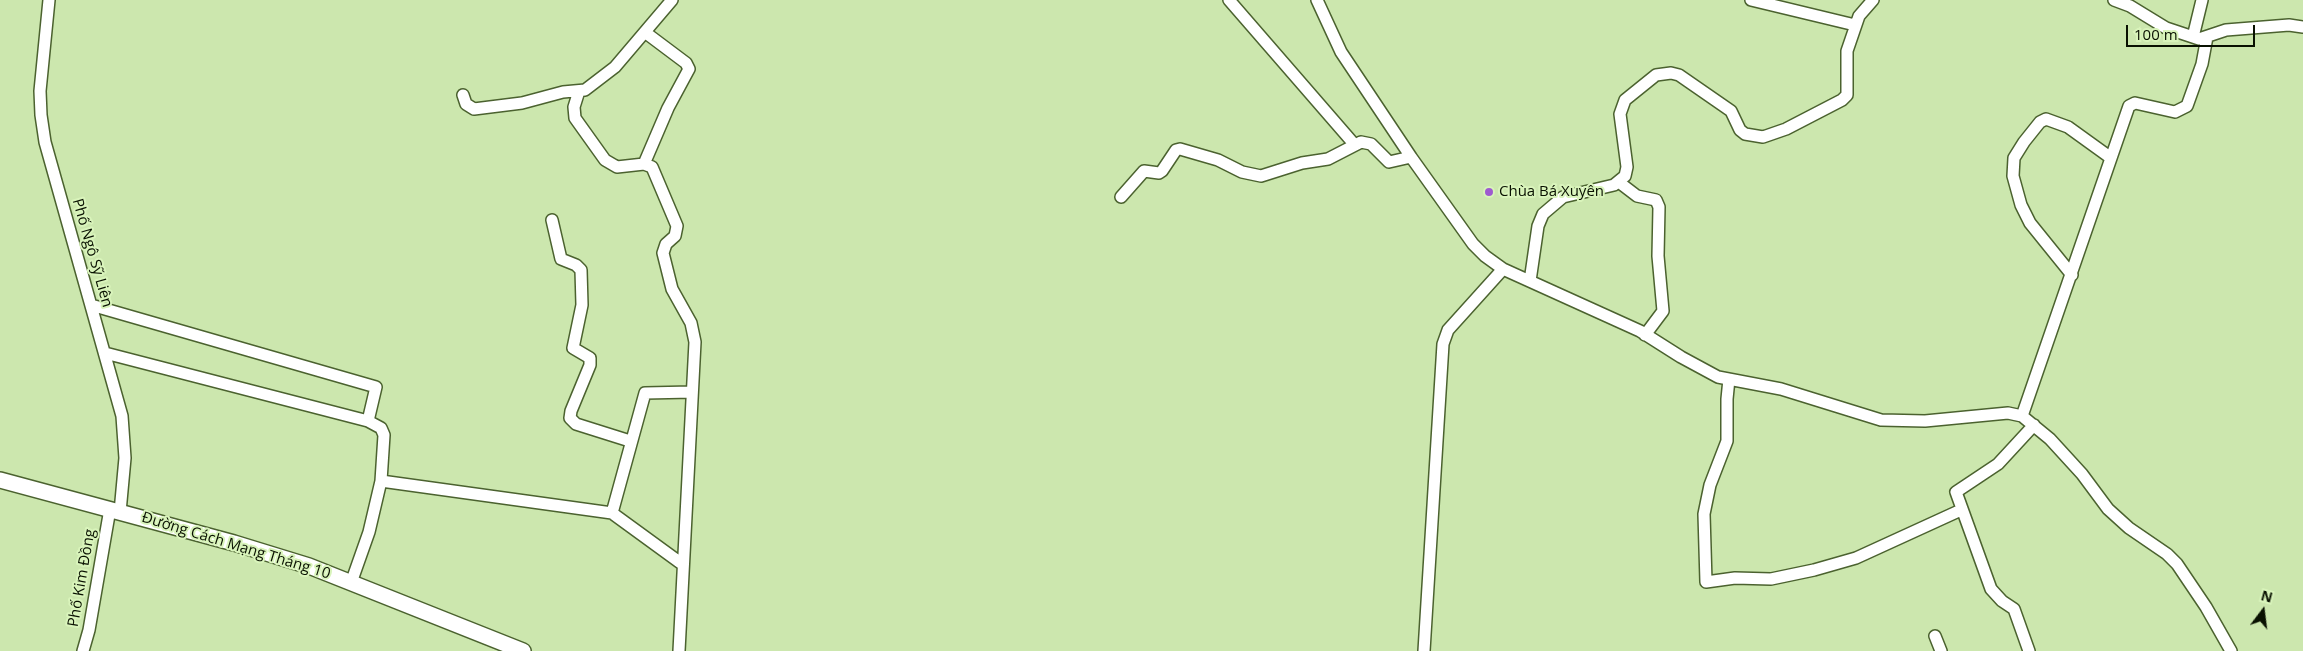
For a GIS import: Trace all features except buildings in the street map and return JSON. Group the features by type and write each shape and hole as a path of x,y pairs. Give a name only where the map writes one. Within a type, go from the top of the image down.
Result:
{"main road":[{"name":"Đường Cách Mạng Tháng 10","path":"0,480 283,558 524,651"}],"street":[{"name":"Phố Ngô Sỹ Liên","path":"49,0 40,91 41,115 45,142 122,416 125,437 115,511"},
{"path":"463,95 466,104 474,109 522,103 590,87 609,72 646,34 672,0"},
{"path":"1229,0 1354,144"},
{"path":"1317,0 1341,52 1412,157 1473,244 1484,256 1503,269 1645,335 1681,357 1718,376 1804,395 1853,413 1881,420 1925,421 2003,413 2022,416 2050,439 2082,474 2108,509 2129,528 2167,554 2177,564 2206,606 2225,649"},
{"path":"1750,0 1855,25"},
{"path":"1530,281 1538,226 1543,214 1563,197 1620,183 1625,176 1627,167 1621,107 1625,100 1656,75 1663,72 1679,75 1730,111 1740,130 1745,134 1763,137 1786,130 1842,100 1846,95 1846,60 1855,25 1859,16 1873,0"},
{"path":"2193,37 2202,0"},
{"path":"2122,1 2166,28 2193,37 2207,38 2226,30 2289,25 2303,27"},
{"path":"644,164 668,108 689,70 686,63 646,34"},
{"path":"2022,416 2111,158 2132,104 2175,112 2187,106 2202,64 2207,38"},
{"path":"579,91 574,107 575,118 605,160 610,164 623,168 644,164 654,170 676,226 675,236 666,244 663,253 672,289 694,332 679,651"},
{"path":"2072,275 2030,223 2021,205 2013,176 2014,158 2040,122 2046,119 2068,127 2111,158"},
{"path":"1121,197 1144,171 1162,171 1178,149 1218,160 1242,172 1261,176 1302,164 1328,159 1354,144 1366,142 1371,144 1390,162 1412,157"},
{"path":"1620,183 1637,196 1656,200 1659,207 1658,256 1663,311 1645,335"},
{"path":"552,220 561,260 576,265 581,270 582,305 573,348 590,358 590,365 570,411 570,418 576,424 630,441"},
{"path":"1424,651 1443,344 1448,330 1503,269"},
{"path":"91,305 376,387 368,422"},
{"path":"105,353 368,422 384,431 381,481 369,532 351,583"},
{"path":"1729,379 1726,399 1727,441 1708,493 1704,514 1706,582 1735,578 1771,579 1814,570 1856,558 1961,510"},
{"path":"612,513 630,441 646,393 692,392"},
{"path":"2025,650 2014,609 2002,601 1991,589 1956,495 1958,488 1998,464 2034,425"},
{"path":"381,481 612,513 682,564"},
{"name":"Phố Kim Đồng","path":"83,651 115,511"},
{"path":"1936,636 1941,651"}],"place":[{"name":"Chùa Bá Xuyên","path":"1489,192"}]}
